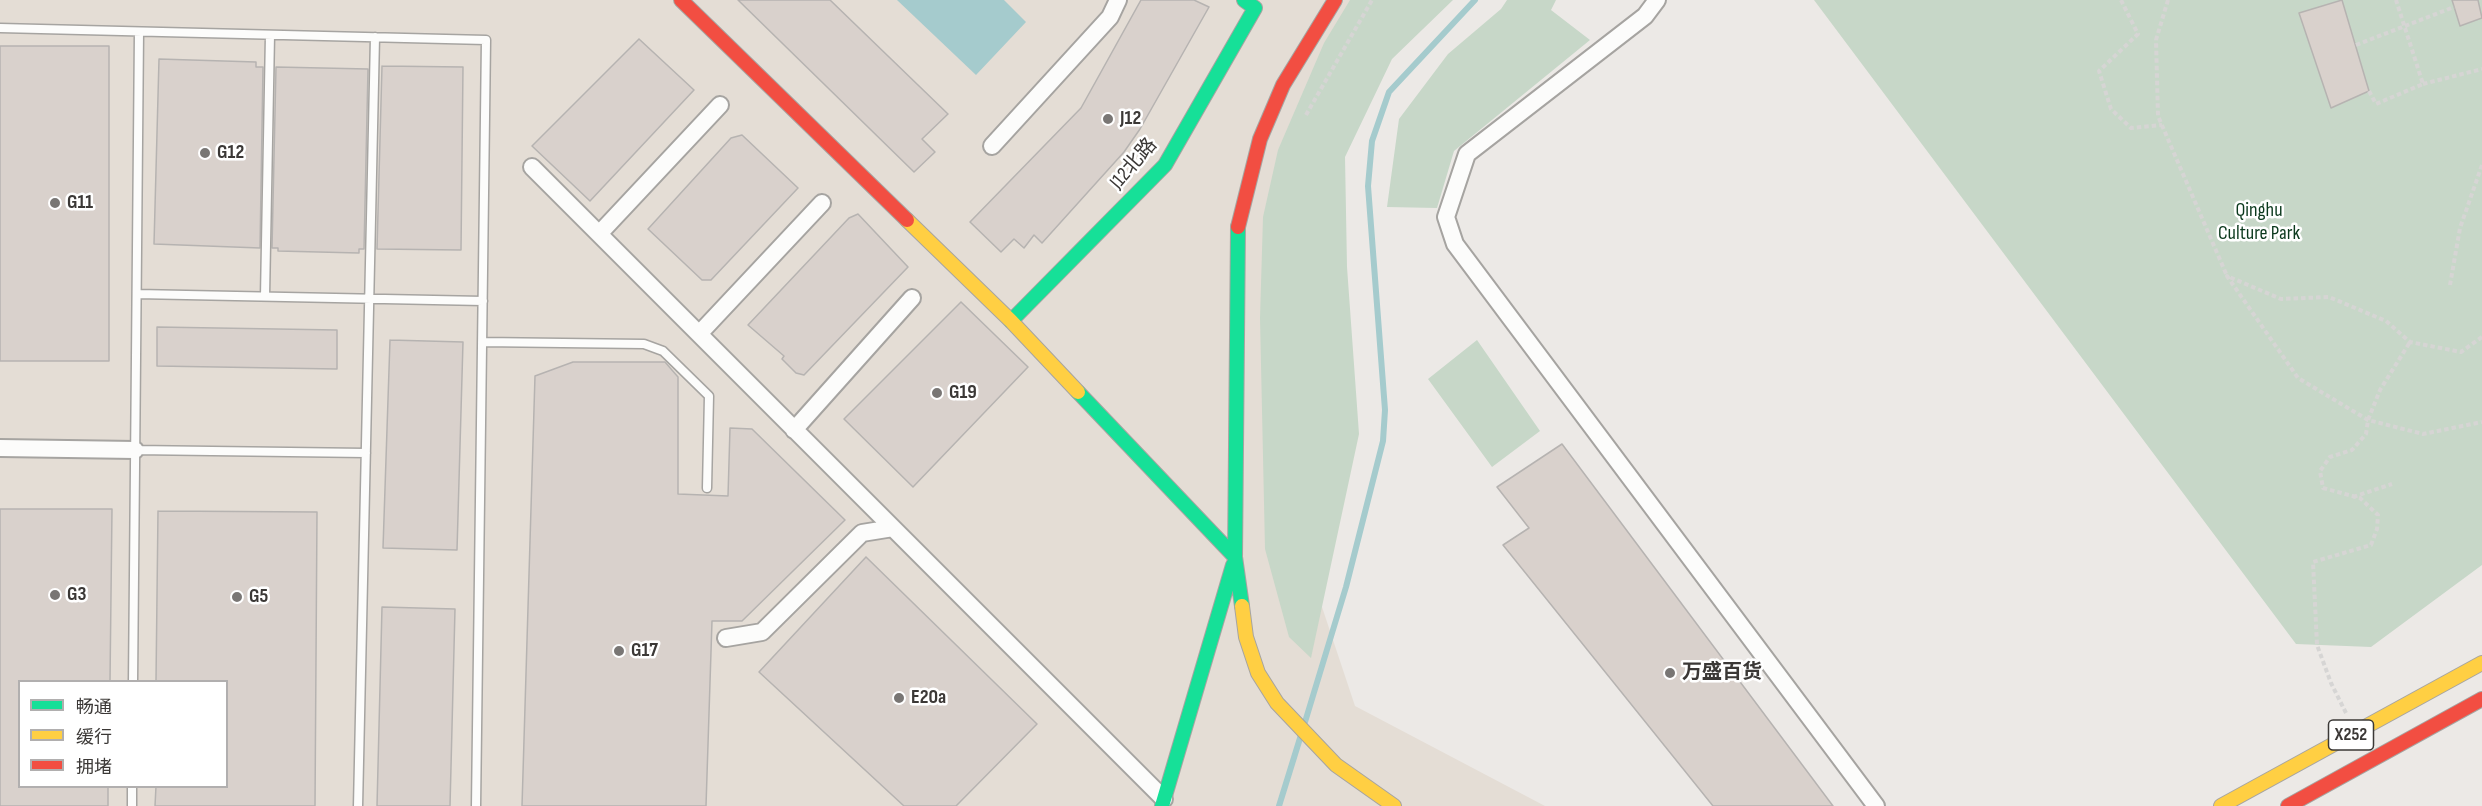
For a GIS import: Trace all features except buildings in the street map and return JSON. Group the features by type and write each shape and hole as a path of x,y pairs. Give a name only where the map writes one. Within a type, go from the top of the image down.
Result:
{"street":[{"path":"681,0 1011,321 1235,557"},
{"path":"992,146 1110,16 1118,0"},
{"path":"1335,0 1283,84 1260,139 1237,232 1235,557 1246,637 1257,672 1277,703 1336,765 1394,806"},
{"path":"1658,0 1645,16 1467,154 1446,217 1455,244 1876,806"},
{"name":"J12北路","path":"1011,321 1165,165 1250,4"},
{"path":"598,234 720,105"},
{"path":"532,167 1163,802 1235,557"},
{"path":"699,334 822,203"},
{"path":"794,430 912,298"},
{"path":"0,448 135,450"},
{"path":"726,638 762,632 862,533 893,528"},
{"name":"X252","path":"2221,806 2482,663"},
{"name":"X252","path":"2288,806 2482,699"}],"lane":[{"path":"0,28 486,40 476,806"},
{"path":"133,680 140,32"},
{"path":"265,296 270,35"},
{"path":"358,806 375,37"},
{"path":"137,294 483,301"},
{"path":"482,342 644,344 663,351 709,396 707,488"},
{"path":"135,450 366,453"},
{"path":"132,788 132,806"}],"path":[{"path":"1306,115 1372,0"},
{"path":"2121,0 2138,34 2099,71 2111,109 2131,128 2162,125"},
{"path":"2168,0 2156,40 2158,116 2227,276 2298,378 2368,420 2423,434 2482,422"},
{"path":"2396,0 2423,84"},
{"path":"2356,45 2454,7"},
{"path":"2369,91 2376,104 2423,84 2482,69"},
{"path":"2450,285 2460,228 2482,165"},
{"path":"2227,276 2281,299 2329,297 2386,321 2410,342 2461,352 2482,337"},
{"path":"2356,732 2331,683 2317,645 2313,562 2371,544 2377,529 2378,516 2360,498 2323,488 2320,471 2330,457 2352,450 2366,434 2368,420 2380,390 2410,342"},
{"path":"2353,497 2392,484"}],"shaded area":[{"path":"0,0 1400,0 1303,147 1292,517 1355,706 1545,806 0,806"}],"green space":[{"path":"1350,0 1453,0 1392,59 1345,157 1347,267 1359,434 1311,658 1289,637 1265,549 1260,318 1263,217 1278,150 1324,43"},
{"path":"1507,0 1556,0 1551,10 1590,40 1454,151 1437,208 1387,207 1399,119 1448,54 1501,9"},
{"name":"Qinghu Culture Park","path":"1814,0 2482,0 2482,565 2371,647 2296,644"},
{"path":"1477,340 1540,431 1492,467 1428,379"}],"water":[{"path":"897,0 1004,0 1026,22 976,75"}],"waterway":[{"path":"1305,722 1346,587 1383,441 1385,410 1368,186 1372,141 1389,92 1475,0"},
{"path":"1279,806 1301,735"}],"traffic: fast":[{"path":"1011,321 1165,165 1255,8 1244,0"},
{"path":"1238,227 1235,557 1242,606"},
{"path":"1078,392 1235,557"},
{"path":"1162,806 1233,565"}],"traffic: slow":[{"path":"907,220 1011,321 1078,392"},
{"path":"1242,606 1246,637 1258,673 1277,703 1336,765 1394,806"},
{"path":"2221,806 2482,663"}],"traffic: jam":[{"path":"681,0 907,220"},
{"path":"1238,227 1260,139 1283,85 1335,0"},
{"path":"2288,806 2482,699"}],"place":[{"name":"J12","path":"1108,119"},
{"name":"G12","path":"205,153"},
{"name":"G11","path":"55,203"},
{"name":"G19","path":"937,393"},
{"name":"G3","path":"55,595"},
{"name":"G5","path":"237,597"},
{"name":"G17","path":"619,651"},
{"name":"万盛百货","path":"1670,673"},
{"name":"E20a","path":"899,698"}]}
